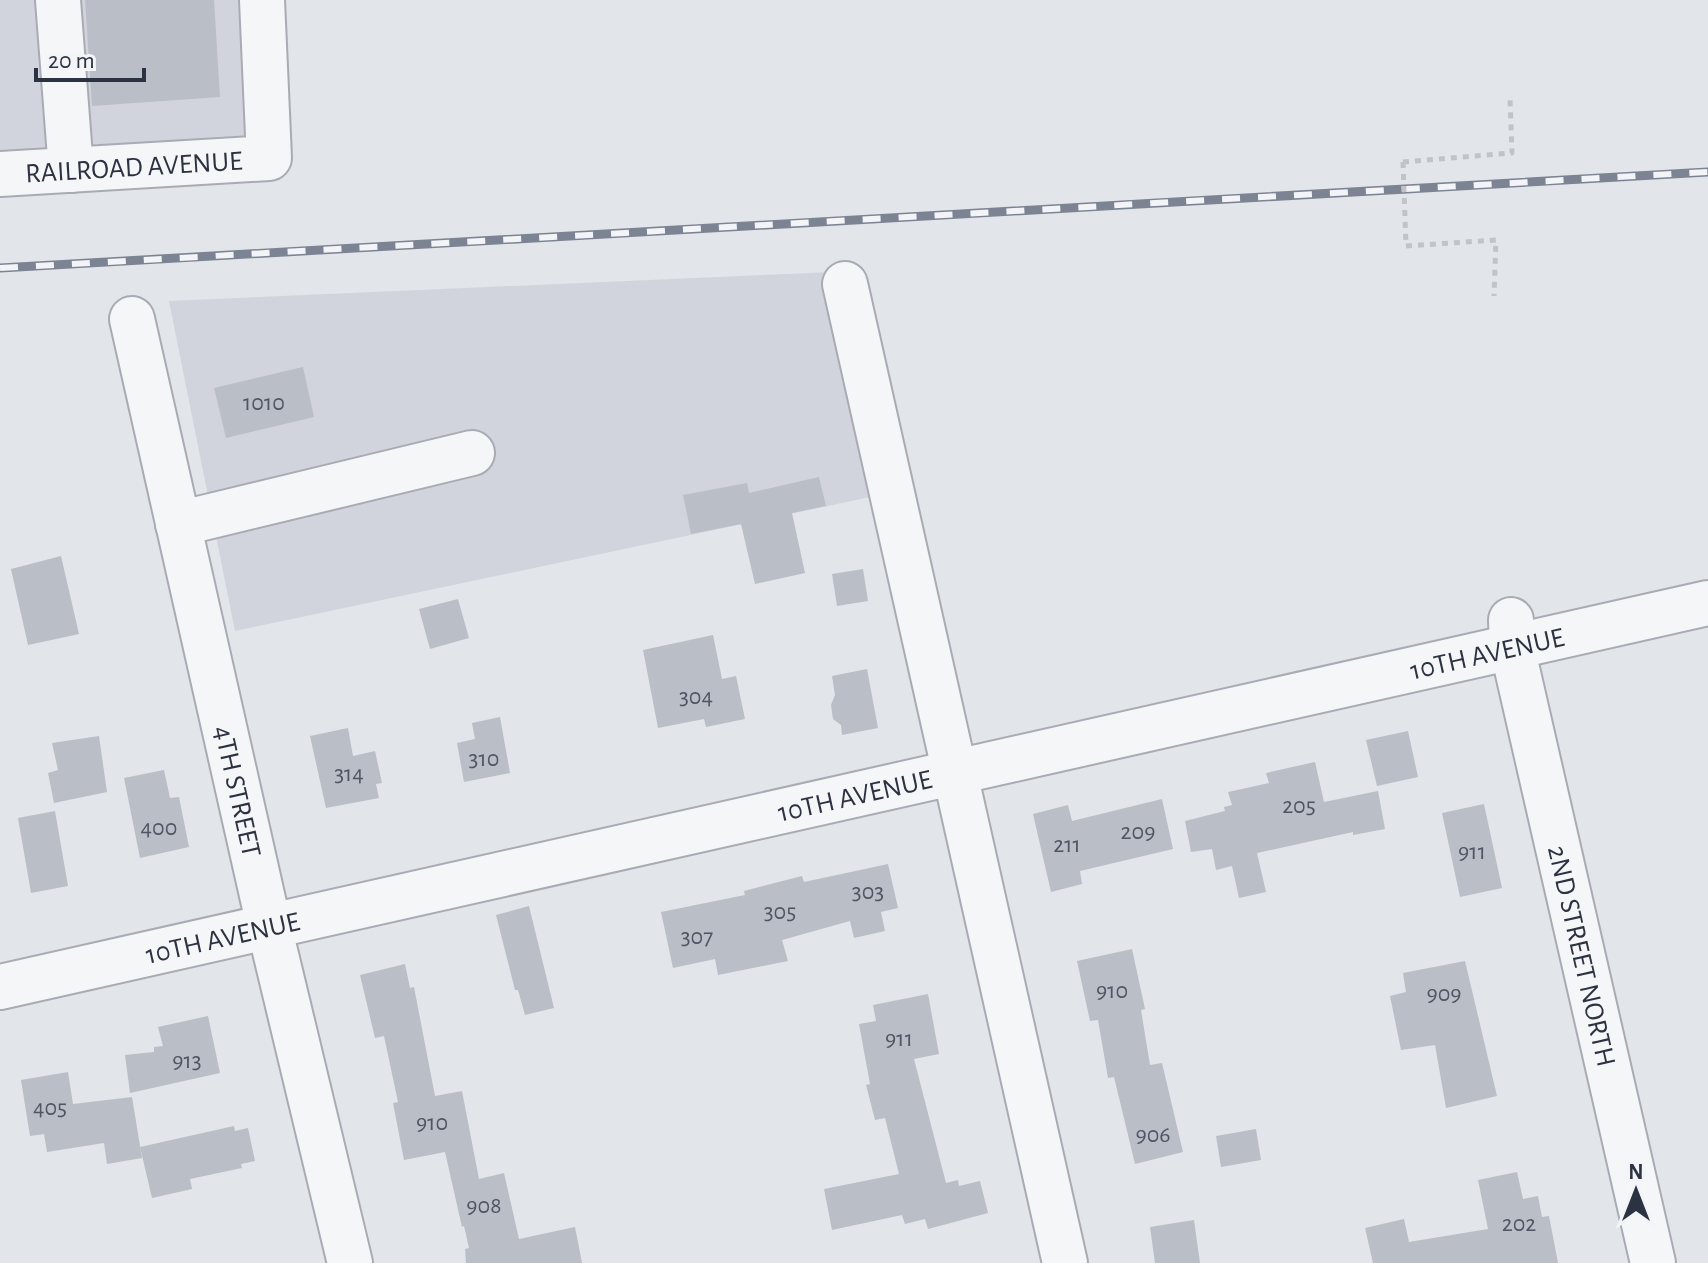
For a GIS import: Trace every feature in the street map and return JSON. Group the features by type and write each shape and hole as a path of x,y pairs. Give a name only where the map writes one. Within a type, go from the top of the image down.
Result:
{"street":[{"path":"58,0 71,170"},
{"name":"RAILROAD AVENUE","path":"0,174 269,158 262,0"},
{"path":"845,284 1065,1263"},
{"name":"4TH STREET","path":"132,319 269,926 350,1263"},
{"path":"178,524 472,453"},
{"name":"10TH AVENUE","path":"0,987 956,773 1511,634 1708,603"},
{"name":"2ND STREET NORTH","path":"1511,634 1653,1263"}],"path":[{"path":"1494,296 1496,240 1406,246 1403,162 1512,153 1510,98"}],"shaded area":[{"path":"0,0 245,0 248,146 0,159"},
{"path":"833,272 880,495 235,631 169,301"}],"building":[{"path":"85,0 214,0 220,97 92,106"},
{"path":"303,367 314,417 226,438 214,388"},
{"path":"819,477 826,506 792,513 805,573 755,584 741,524 691,534 683,495 747,483 749,493"},
{"path":"61,556 79,634 28,645 11,569"},
{"path":"863,569 868,601 837,606 832,574"},
{"path":"458,599 469,638 430,649 419,609"},
{"path":"713,635 722,679 736,676 745,719 706,727 704,719 658,728 643,650"},
{"path":"867,669 878,728 842,735 841,725 833,719 831,705 835,695 832,676"},
{"path":"500,717 510,773 464,782 457,743 475,739 472,723"},
{"path":"348,728 353,756 375,751 382,783 376,784 379,798 326,808 310,736"},
{"path":"1408,731 1418,777 1377,786 1366,740"},
{"path":"99,736 107,792 54,803 48,773 58,770 52,743"},
{"path":"1315,762 1324,802 1378,791 1385,829 1353,835 1353,832 1257,853 1266,892 1239,898 1232,866 1216,870 1212,849 1191,852 1185,821 1225,811 1224,807 1232,805 1228,792 1269,783 1266,773"},
{"path":"164,770 170,798 179,797 189,847 140,858 124,778"},
{"path":"1162,799 1173,849 1080,871 1082,884 1051,892 1033,814 1068,805 1072,821"},
{"path":"1484,804 1502,888 1460,897 1442,813"},
{"path":"55,811 68,886 31,893 18,818"},
{"path":"888,864 898,908 881,912 885,931 854,938 850,921 782,940 788,961 718,975 715,959 673,968 661,912 745,895 744,891 802,876 804,882"},
{"path":"529,906 554,1008 525,1015 518,990 515,990 496,915"},
{"path":"1132,949 1145,1009 1141,1010 1150,1065 1162,1063 1183,1152 1135,1164 1114,1077 1108,1078 1098,1020 1090,1021 1077,961"},
{"path":"1465,961 1497,1096 1446,1108 1435,1045 1401,1050 1390,996 1406,992 1403,973"},
{"path":"405,964 410,988 414,987 435,1096 462,1091 479,1179 504,1173 519,1239 575,1227 582,1263 466,1263 465,1249 469,1248 445,1152 404,1160 393,1103 398,1102 384,1036 375,1038 360,975"},
{"path":"928,994 939,1054 914,1059 946,1183 958,1180 959,1186 980,1181 988,1213 928,1229 925,1219 905,1224 902,1215 832,1230 824,1189 899,1174 885,1118 875,1120 866,1085 870,1084 859,1024 876,1021 873,1005"},
{"path":"208,1016 220,1073 130,1093 125,1055 154,1052 154,1047 163,1046 158,1027"},
{"path":"68,1072 73,1104 132,1097 142,1158 107,1164 104,1143 47,1152 44,1134 30,1136 21,1080"},
{"path":"234,1126 235,1131 248,1128 255,1161 241,1164 242,1168 190,1179 192,1189 152,1198 140,1147"},
{"path":"1256,1129 1261,1160 1221,1167 1216,1136"},
{"path":"1517,1172 1523,1199 1538,1196 1542,1217 1549,1216 1558,1263 1373,1263 1365,1228 1404,1219 1409,1242 1488,1229 1478,1180"},
{"path":"1194,1220 1200,1263 1155,1263 1150,1227"}],"railway":[{"path":"0,268 1708,172"}]}
